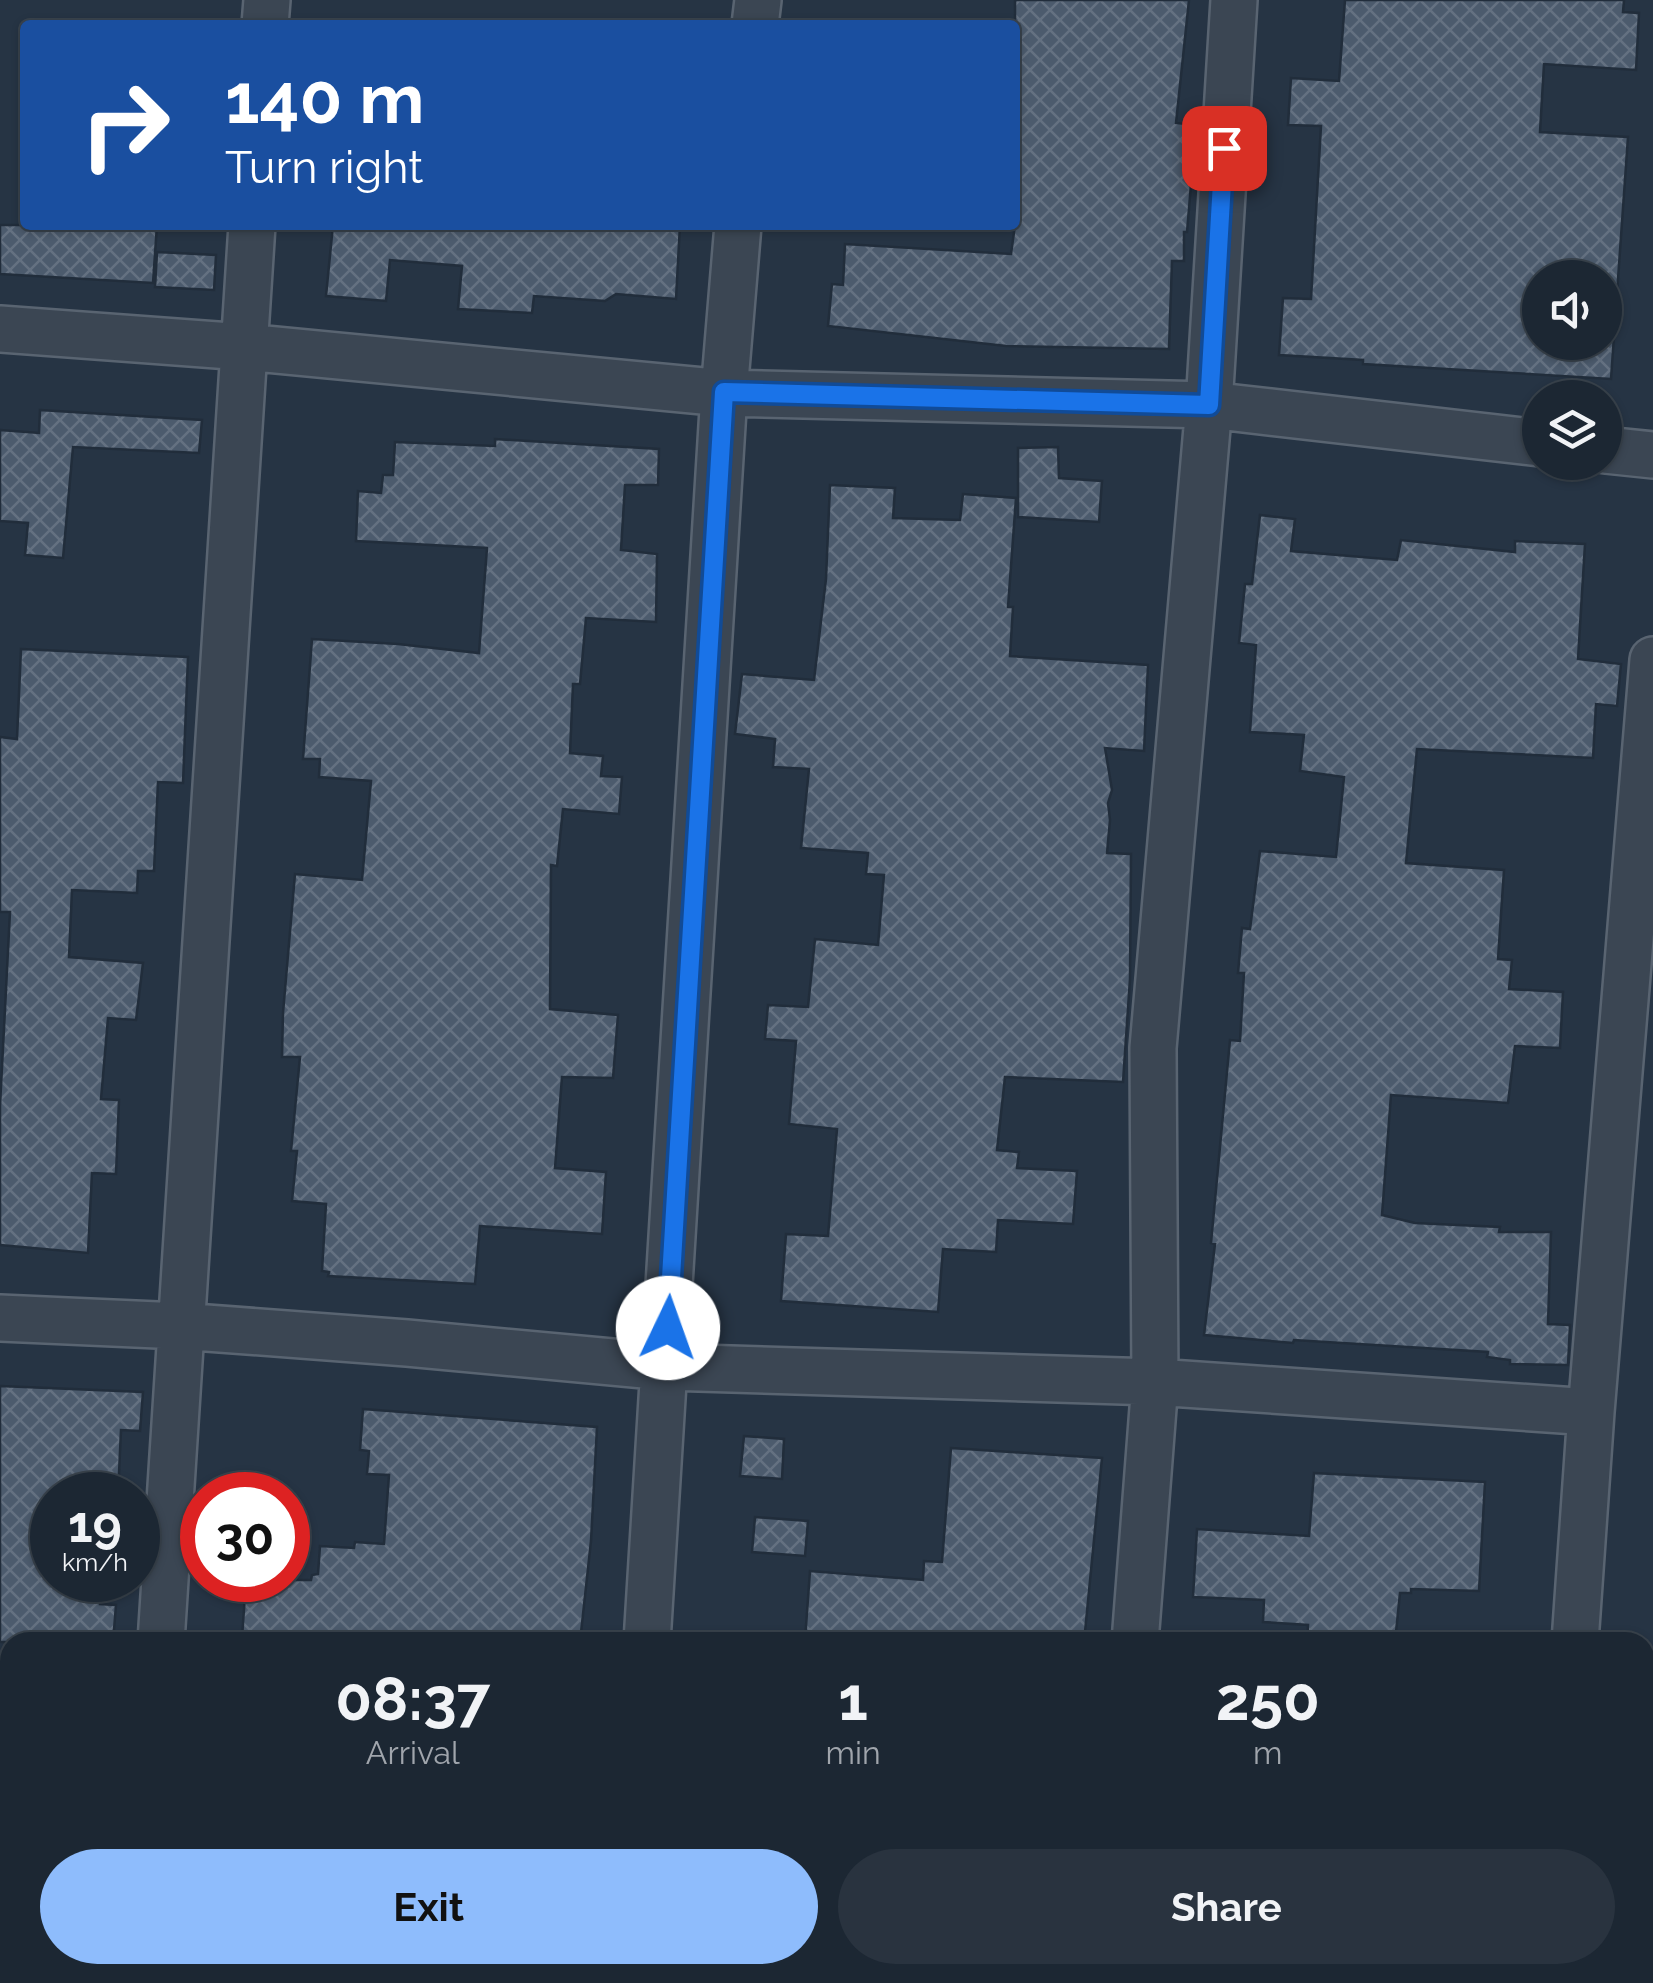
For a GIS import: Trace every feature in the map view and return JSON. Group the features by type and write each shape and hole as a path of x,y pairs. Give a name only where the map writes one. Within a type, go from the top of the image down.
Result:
{"street":[{"path":"1136,1632 1155,1382 1154,1048 1209,405 1234,0"},
{"path":"162,1632 252,230"},
{"path":"648,1632 724,392 738,230"},
{"path":"0,329 244,347 724,392 1209,405 1522,441"},
{"path":"1622,452 1653,456"},
{"path":"1576,1632 1590,1412 1653,660"},
{"path":"0,1318 180,1326 666,1367 1155,1382 1590,1412"}],"building":[{"path":"1015,0 1189,0 1176,123 1196,125 1184,261 1172,261 1169,349 1006,346 828,326 832,284 843,285 845,244 1011,254 1014,230 1020,230 1020,20 1015,20"},
{"path":"1345,0 1624,0 1623,12 1639,13 1636,70 1544,64 1540,132 1628,137 1619,260 1522,260 1522,360 1612,360 1611,379 1279,355 1283,298 1311,299 1321,126 1288,125 1291,78 1339,81"},
{"path":"0,225 20,225 20,230 157,230 153,283 0,274"},
{"path":"333,230 680,230 676,299 616,294 605,301 534,296 532,313 458,309 462,266 390,260 386,301 326,296"},
{"path":"157,252 216,255 214,290 155,287"},
{"path":"40,410 202,420 199,453 73,447 63,558 25,555 28,523 0,521 0,430 39,433"},
{"path":"495,439 659,449 658,485 625,485 621,550 657,554 656,622 586,618 580,684 573,684 570,753 603,756 601,776 622,777 619,814 563,809 557,866 551,865 550,1009 618,1015 613,1078 562,1077 555,1168 606,1172 602,1234 480,1226 475,1284 328,1276 329,1272 322,1271 326,1204 292,1201 297,1151 291,1151 300,1057 282,1057 295,874 362,880 371,781 319,777 320,759 303,759 312,639 479,653 487,548 356,541 358,491 381,493 383,475 393,475 395,442 495,446"},
{"path":"1058,447 1059,478 1102,481 1099,522 1018,517 1018,448"},
{"path":"830,485 895,488 893,518 960,520 963,494 1016,498 1008,607 1013,607 1010,656 1148,665 1144,751 1105,748 1112,790 1107,853 1131,854 1130,979 1123,1082 1005,1077 997,1150 1019,1152 1017,1168 1077,1171 1073,1224 998,1220 996,1252 943,1249 938,1312 781,1301 786,1234 828,1236 837,1129 789,1124 796,1041 765,1039 768,1005 808,1007 815,939 878,945 884,875 866,874 868,853 801,848 809,769 773,767 775,739 735,734 742,674 814,680 826,579"},
{"path":"1260,515 1295,519 1291,551 1397,560 1401,540 1515,552 1515,541 1585,544 1578,659 1621,664 1617,706 1596,704 1593,758 1417,749 1406,863 1504,870 1498,959 1512,960 1509,989 1563,992 1560,1048 1515,1046 1508,1103 1391,1095 1382,1215 1415,1223 1500,1227 1499,1232 1551,1232 1548,1324 1570,1325 1568,1365 1510,1364 1510,1360 1487,1357 1488,1352 1204,1335 1230,1040 1240,1041 1244,973 1238,973 1242,928 1250,929 1260,851 1336,857 1344,777 1300,771 1304,735 1250,732 1256,645 1239,643 1245,584 1252,584"},
{"path":"21,649 188,657 183,783 158,782 154,871 138,871 137,893 72,890 69,957 143,963 136,1020 108,1018 101,1099 119,1100 116,1174 92,1173 88,1253 0,1245 0,1106 10,912 0,912 0,737 17,739"},
{"path":"0,1386 143,1392 140,1431 121,1430 119,1472 30,1472 30,1602 116,1605 114,1632 0,1632"},
{"path":"363,1409 597,1427 581,1632 242,1632 244,1602 310,1602 310,1580 318,1574 320,1546 354,1548 355,1542 384,1544 389,1475 367,1474 369,1451 360,1450"},
{"path":"744,1436 784,1439 782,1479 740,1476"},
{"path":"951,1448 1102,1458 1085,1632 806,1632 810,1571 923,1580 924,1561 942,1562"},
{"path":"1314,1473 1485,1482 1479,1591 1411,1589 1411,1593 1400,1593 1396,1632 1308,1632 1308,1625 1263,1622 1264,1600 1193,1597 1197,1529 1309,1536"},
{"path":"755,1517 808,1521 805,1556 752,1552"}],"route":[{"path":"668,1328 724,392 1209,405 1224,148"}]}
